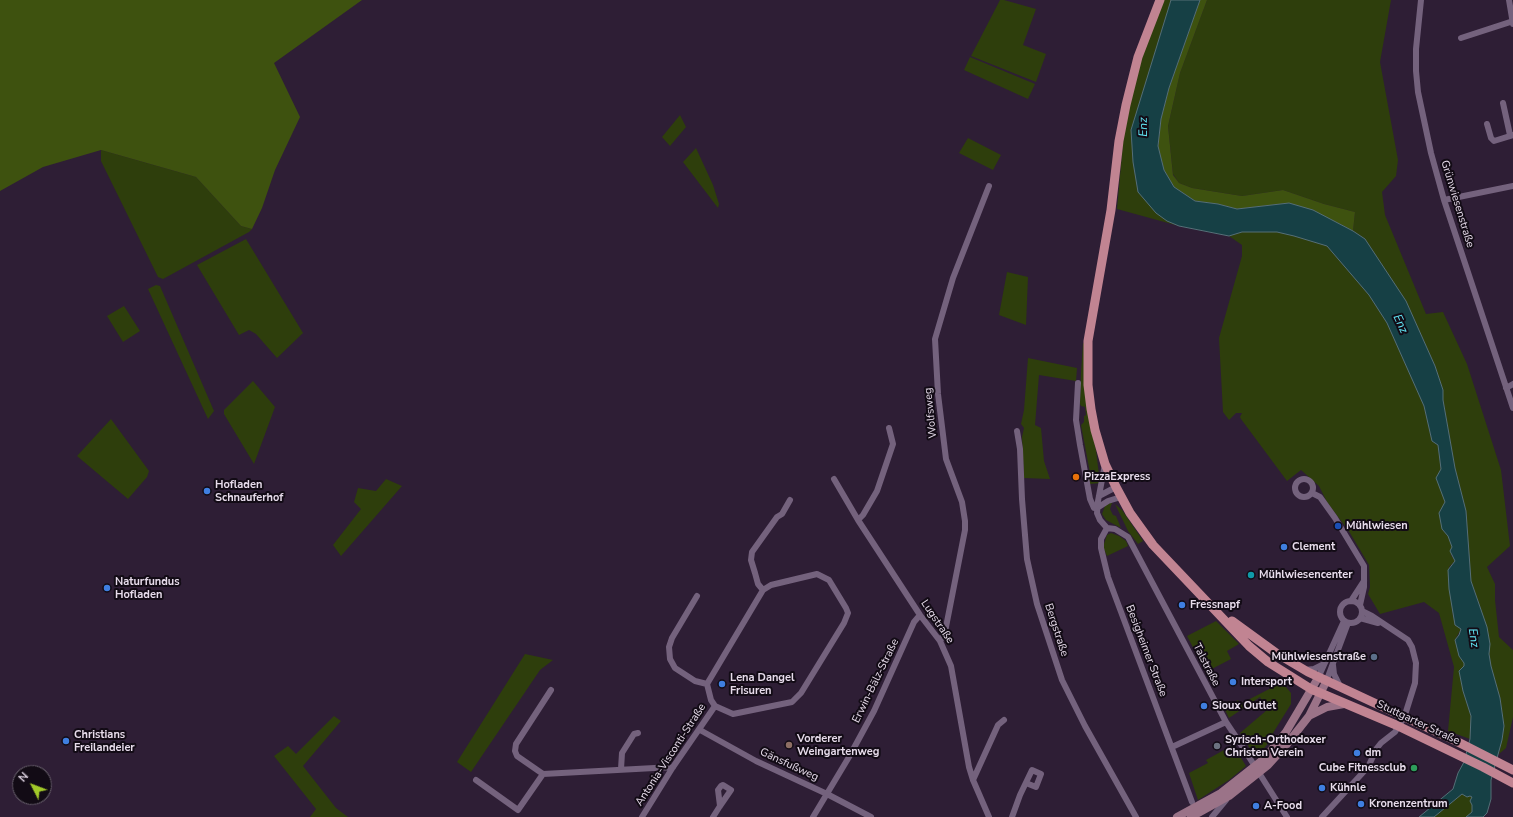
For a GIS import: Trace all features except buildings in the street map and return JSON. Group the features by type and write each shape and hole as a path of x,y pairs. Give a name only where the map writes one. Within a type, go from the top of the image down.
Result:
{"main road":[{"path":"1160,0 1138,57 1119,141 1110,218 1088,342 1088,385 1095,430 1105,464 1121,497 1141,530 1153,545 1210,604"},
{"name":"Stuttgarter Straße","path":"1210,604 1254,639 1322,680 1480,752 1513,770"},
{"name":"Stuttgarter Straße","path":"1210,604 1249,646 1278,670 1311,689 1344,704 1382,718 1513,783"},
{"path":"1266,762 1286,732 1311,689 1322,680"},
{"path":"1180,816 1229,796 1266,762 1309,716 1320,693 1322,680"},
{"path":"1309,716 1327,707 1344,704"},
{"path":"1301,706 1308,711 1309,716"},
{"path":"1191,817 1221,793 1245,780"}],"street":[{"name":"Grünwiesenstraße","path":"1421,0 1416,49 1417,78 1422,112 1444,200 1513,408"},
{"path":"1461,38 1513,22 1509,0"},
{"path":"1487,124 1491,138 1494,140 1512,135 1503,103"},
{"name":"Wolfsweg","path":"940,641 945,632 965,530 965,521 962,502 946,459 938,400 935,339 952,278 989,186"},
{"path":"1444,200 1513,186"},
{"path":"1078,383 1076,420 1088,492 1092,505 1094,508 1097,508"},
{"path":"1506,388 1513,384"},
{"path":"858,520 863,515 877,491 893,444 889,428"},
{"name":"Bergstraße","path":"1017,431 1020,449 1027,559 1037,604 1062,680 1085,726 1136,817"},
{"path":"1105,464 1097,508 1098,517 1106,528"},
{"name":"Lugstraße","path":"834,478 847,504 920,615 940,641 952,666 962,730 973,780 989,817"},
{"path":"1099,496 1116,487"},
{"path":"1088,492 1095,494 1101,489"},
{"path":"1312,493 1320,497 1335,518 1364,566 1364,581 1364,587 1361,611 1355,622 1346,622 1340,615 1340,609 1344,603 1351,601 1364,581"},
{"path":"1097,508 1108,501 1121,497"},
{"path":"763,590 758,584 751,560 752,552 777,517 782,514 790,500"},
{"name":"Talstraße","path":"1106,528 1115,529 1128,537 1226,722 1287,817"},
{"name":"Besigheimer Straße","path":"1106,528 1101,539 1101,548 1108,576 1192,802"},
{"path":"697,596 672,638 669,647 670,659 675,668 695,681 707,684 763,590 771,585 817,574 829,580 848,613 844,623 802,693 792,702 733,714 715,706"},
{"path":"1322,817 1368,767 1380,743 1395,732 1404,718 1415,683 1416,672 1412,647 1408,640 1361,611 1351,601"},
{"name":"Erwin-Bälz-Straße","path":"813,817 874,711 914,622 920,615"},
{"path":"1322,680 1333,661 1346,622"},
{"path":"1322,680 1326,663 1346,622"},
{"path":"1333,661 1336,679 1344,690"},
{"path":"1303,669 1314,669 1326,663"},
{"name":"Antonia-Visconti-Straße","path":"642,817 673,767 700,730 715,706 711,700 707,684"},
{"path":"551,690 516,744 515,751 518,756 542,774 673,767"},
{"path":"973,780 998,725 1004,720"},
{"path":"1172,747 1226,722"},
{"name":"Gänsfußweg","path":"700,730 756,761 827,794 870,817"},
{"path":"622,769 622,753 634,734 638,733"},
{"path":"476,780 518,810 542,774"},
{"path":"1012,817 1026,782"},
{"path":"1212,817 1229,796"},
{"path":"713,817 720,806"}],"green space":[{"path":"0,0 362,0 274,63 300,117 275,170 262,208 252,229 241,226 196,177 101,150 43,167 0,191"},
{"path":"1000,0 1036,9 1023,45 1046,54 1036,82 971,56"},
{"path":"1163,0 1171,0 1131,130 1133,162 1138,192 1167,221 1179,226 1117,209 1125,121 1143,53"},
{"path":"1200,0 1207,0 1180,73 1168,126 1173,175 1179,183 1192,188 1242,196 1283,190 1324,204 1355,212 1353,231 1340,224 1289,203 1237,209 1218,204 1195,201 1174,187 1164,170 1158,146 1161,119 1169,88"},
{"path":"1207,0 1391,0 1380,62 1398,160 1396,176 1382,192 1385,215 1426,314 1443,312 1467,364 1501,470 1510,546 1487,567 1495,584 1495,600 1499,637 1513,650 1513,717 1506,748 1499,754 1504,726 1500,698 1491,666 1489,654 1490,644 1481,609 1471,581 1466,511 1455,468 1443,400 1443,390 1435,366 1406,302 1365,239 1353,231 1355,212 1324,204 1283,190 1242,196 1192,188 1179,183 1173,174 1168,126 1180,73"},
{"path":"970,57 1035,84 1028,99 964,70"},
{"path":"680,115 686,127 670,146 662,137"},
{"path":"968,138 1001,155 993,170 959,153"},
{"path":"696,148 713,185 719,204 718,208 683,162"},
{"path":"101,150 196,177 241,226 252,229 163,279 158,277 101,161"},
{"path":"1242,232 1277,232 1294,235 1327,246 1369,295 1387,323 1418,391 1424,406 1432,441 1438,445 1445,502 1442,529 1448,536 1452,547 1451,555 1455,561 1449,567 1453,617 1461,629 1455,640 1459,656 1464,663 1463,691 1471,716 1470,739 1448,731 1454,667 1439,613 1424,602 1380,614 1368,594 1370,587 1369,565 1350,533 1327,502 1319,486 1301,470 1287,481 1241,419 1240,417 1242,413 1236,413 1229,420 1223,412 1219,338 1242,256 1242,245 1229,236"},
{"path":"246,239 303,333 277,358 256,334 249,330 239,335 197,265"},
{"path":"1007,272 1028,277 1026,325 999,315"},
{"path":"156,285 160,286 214,411 208,419 148,289"},
{"path":"124,306 140,331 123,342 107,316"},
{"path":"1083,343 1085,344 1091,428 1096,450 1100,483 1090,484 1089,479 1091,478 1081,425 1084,422 1084,416 1086,415 1085,407 1081,406 1080,404"},
{"path":"1028,358 1077,368 1076,381 1039,375 1035,425 1041,428 1044,461 1050,479 1024,478 1022,437 1024,428 1021,424 1024,410"},
{"path":"253,381 275,407 254,464 224,414 224,410"},
{"path":"111,419 149,471 147,477 128,499 77,456"},
{"path":"386,479 402,486 341,556 333,545 361,509 354,502 358,488 376,491"},
{"path":"1112,503 1110,509 1113,515 1116,516 1121,528 1106,520 1102,514 1105,506"},
{"path":"1115,504 1122,510 1143,541 1138,544 1128,531"},
{"path":"1111,533 1126,541 1128,546 1107,556 1104,549 1104,544 1107,535"},
{"path":"1216,621 1239,644 1227,651 1231,659 1206,672 1187,636"},
{"path":"525,654 553,660 540,670 471,772 457,762"},
{"path":"1279,684 1286,687 1291,693 1291,704 1273,733 1275,735 1256,758 1240,733 1267,710 1260,697 1229,718 1224,708 1238,700 1240,704"},
{"path":"334,716 341,721 303,766 336,808 348,817 310,817 316,809 274,756 288,746 296,754"},
{"path":"1233,745 1246,766 1229,780 1198,800 1189,773 1208,763 1206,760"},
{"path":"1462,794 1472,797 1472,812 1468,817 1434,817"}],"water":[{"name":"Enz","path":"1171,0 1200,0 1169,88 1161,119 1158,146 1164,170 1174,187 1195,201 1218,204 1237,209 1289,203 1313,210 1365,239 1406,301 1435,366 1443,390 1443,400 1455,468 1466,511 1471,581 1487,627 1490,644 1489,654 1491,666 1500,698 1504,726 1502,740 1491,780 1491,799 1487,813 1483,817 1466,817 1472,812 1472,805 1470,801 1472,797 1467,797 1462,794 1434,817 1419,817 1453,789 1458,773 1464,762 1470,739 1471,716 1463,691 1459,671 1464,666 1464,663 1459,656 1455,640 1461,629 1455,625 1449,589 1448,570 1455,561 1450,551 1452,547 1448,536 1442,529 1439,513 1445,502 1436,478 1441,469 1438,445 1432,441 1424,406 1387,323 1369,295 1327,246 1277,232 1242,232 1229,236 1179,226 1167,221 1156,213 1138,192 1133,162 1131,130"}],"place":[{"name":"PizzaExpress","path":"1076,477"},
{"name":"Hofladen Schnauferhof","path":"207,491"},
{"name":"Mühlwiesen","path":"1338,526"},
{"name":"Clement","path":"1284,547"},
{"name":"Mühlwiesencenter","path":"1251,575"},
{"name":"Naturfundus Hofladen","path":"107,588"},
{"name":"Fressnapf","path":"1182,605"},
{"name":"Mühlwiesenstraße","path":"1374,657"},
{"name":"Intersport","path":"1233,682"},
{"name":"Lena Dangel Frisuren","path":"722,684"},
{"name":"Sioux Outlet","path":"1204,706"},
{"name":"Christians Freilandeier","path":"66,741"},
{"name":"Vorderer Weingartenweg","path":"789,745"},
{"name":"Syrisch-Orthodoxer Christen Verein","path":"1217,746"},
{"name":"dm","path":"1357,753"},
{"name":"Cube Fitnessclub","path":"1414,768"},
{"name":"Kühnle","path":"1322,788"},
{"name":"Kronenzentrum","path":"1361,804"},
{"name":"A-Food","path":"1256,806"}]}
